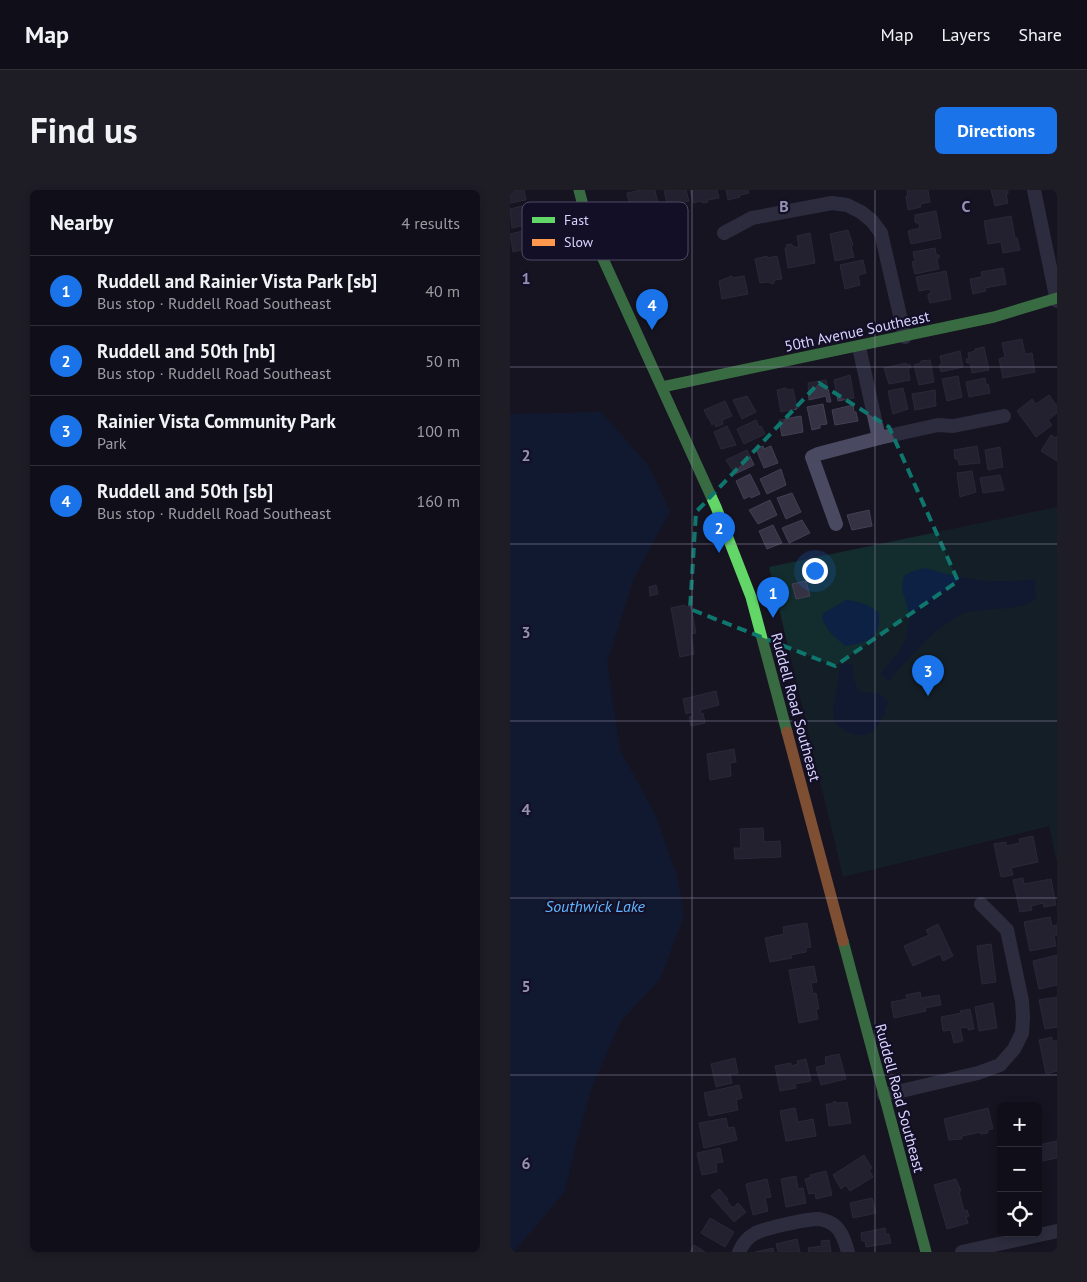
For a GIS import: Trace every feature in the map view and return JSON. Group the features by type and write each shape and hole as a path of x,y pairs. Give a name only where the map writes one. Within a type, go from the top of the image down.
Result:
{"main road":[{"name":"Ruddell Road Southeast","path":"604,260 716,507 751,597 926,1252"},
{"name":"50th Avenue Southeast","path":"662,387 994,318 1057,299"}],"street":[{"path":"1034,190 1057,299"},
{"path":"724,232 752,218 832,203 847,205 862,212 881,233 905,337"},
{"path":"859,346 879,438"},
{"path":"836,524 812,457 879,438 938,425 953,426 1004,416"},
{"path":"884,1095 993,1068 1000,1065 1014,1049 1022,1033 1024,1017 1007,930 980,904"},
{"path":"739,1252 746,1240 762,1230 818,1219 828,1221 842,1233 848,1252"},
{"path":"962,1252 1057,1231"}],"highlighted area":[{"path":"819,383 889,427 958,581 835,666 690,609 696,512"}],"green space":[{"path":"1057,507 1057,863 1049,826 843,877 769,567"}],"water":[{"name":"Southwick Lake","path":"601,412 648,465 670,511 634,578 607,662 620,750 655,814 677,876 684,916 660,979 621,1021 591,1089 565,1191 514,1252 510,1252 510,414"},
{"path":"925,568 978,580 1033,579 1036,581 1036,598 1024,605 971,612 953,619 942,626 923,644 889,681 880,674 899,651 906,638 910,617 902,588 904,576"},
{"path":"846,600 864,604 879,613 876,634 867,641 846,646 826,627 822,618 824,613"},
{"path":"841,663 853,664 853,677 859,691 879,693 888,701 881,722 872,732 859,735 851,734 834,722 833,706"}],"building":[{"path":"510,190 524,190 526,200 510,203"},
{"path":"655,190 658,202 629,202 627,193"},
{"path":"664,190 686,190 689,201 667,202"},
{"path":"690,190 717,190 719,198 707,200 708,202 693,203"},
{"path":"726,190 748,190 749,193 728,200"},
{"path":"907,190 928,190 930,202 920,204 921,207 908,210"},
{"path":"991,190 1008,190 1008,194 1006,194 1008,203 995,206"},
{"path":"522,206 522,226 512,228 510,209"},
{"path":"936,211 941,238 911,244 908,231 920,228 919,224 915,222 915,215"},
{"path":"1011,216 1015,238 1017,238 1020,250 1003,253 1001,242 988,244 984,221"},
{"path":"848,230 853,245 851,246 854,257 835,261 830,234"},
{"path":"522,231 522,250 513,252 510,234"},
{"path":"810,233 815,263 788,268 786,245 791,244 794,247 799,247 797,236"},
{"path":"935,248 936,254 940,256 937,260 939,269 915,274 912,262 915,261 913,252"},
{"path":"767,256 768,258 777,256 782,279 775,280 773,284 768,282 760,283 755,259"},
{"path":"863,260 866,273 858,275 860,285 845,289 840,265"},
{"path":"1003,268 1006,284 985,288 986,291 973,294 970,279 982,277 981,272"},
{"path":"946,271 951,299 930,303 928,294 931,294 930,289 919,291 916,277"},
{"path":"732,276 733,278 744,276 748,294 722,299 719,281"},
{"path":"1022,339 1025,354 1032,353 1035,372 1003,378 999,359 1005,357 1002,343"},
{"path":"984,347 989,370 972,373 970,363 967,363 966,359 969,359 968,353"},
{"path":"960,351 963,367 941,372 939,365 942,365 940,356"},
{"path":"930,360 934,382 919,385 914,365 921,363 921,361"},
{"path":"906,363 906,365 910,364 911,368 908,368 910,380 889,384 884,368"},
{"path":"850,375 854,398 838,401 834,380"},
{"path":"958,376 962,397 947,401 942,379"},
{"path":"985,378 990,393 969,397 966,382"},
{"path":"826,380 831,402 827,402 826,396 809,400 808,383"},
{"path":"786,388 787,390 793,389 797,409 781,412 777,390"},
{"path":"903,388 908,409 893,414 888,391"},
{"path":"935,390 936,406 915,410 912,394"},
{"path":"1049,395 1057,406 1057,413 1048,420 1052,425 1036,437 1017,411 1032,399 1036,404"},
{"path":"747,396 756,412 742,419 733,400"},
{"path":"725,401 732,416 722,420 723,424 716,427 714,423 712,425 704,410"},
{"path":"823,404 827,424 820,425 820,428 812,430 807,407"},
{"path":"853,405 858,421 835,425 832,410"},
{"path":"801,416 803,432 782,436 779,420"},
{"path":"756,420 765,434 744,444 737,429"},
{"path":"727,426 736,445 721,449 714,432"},
{"path":"1051,435 1056,438 1057,436 1057,461 1041,451"},
{"path":"763,446 764,449 771,446 778,463 764,468 756,449"},
{"path":"977,446 980,463 959,465 958,459 955,459 954,450"},
{"path":"1000,447 1003,467 988,470 985,450"},
{"path":"747,450 754,465 735,474 726,460"},
{"path":"781,469 786,485 767,494 760,479"},
{"path":"972,471 976,492 960,497 957,473"},
{"path":"750,474 760,494 744,499 736,481"},
{"path":"1000,475 1004,490 983,493 980,478"},
{"path":"792,493 801,512 786,519 777,498"},
{"path":"770,500 777,515 758,524 749,510"},
{"path":"869,510 872,526 852,530 847,515"},
{"path":"802,520 810,533 789,543 782,528"},
{"path":"773,525 782,543 767,549 759,531"},
{"path":"806,581 810,596 796,599 792,584"},
{"path":"656,585 658,594 650,596 649,587"},
{"path":"685,605 686,607 691,606 696,633 691,634 694,654 680,657 671,608"},
{"path":"716,691 719,705 700,710 701,714 703,713 705,723 691,726 689,717 693,716 692,712 686,714 683,699"},
{"path":"734,749 736,762 730,763 731,776 710,780 707,754"},
{"path":"763,828 764,842 780,841 781,857 735,859 734,848 741,848 740,829"},
{"path":"1033,836 1038,862 1011,868 1013,875 1001,877 994,844 1006,842 1006,846 1020,843 1019,839"},
{"path":"1023,878 1024,884 1051,879 1056,905 1044,907 1043,903 1031,906 1032,910 1020,912 1013,880"},
{"path":"1050,917 1052,926 1057,925 1057,935 1054,936 1056,946 1030,951 1024,922"},
{"path":"807,923 811,947 806,948 806,952 791,955 792,958 770,962 765,938 784,934 783,927"},
{"path":"938,924 953,956 943,961 940,954 913,966 904,946 929,935 926,930"},
{"path":"991,944 996,982 982,984 977,946"},
{"path":"1057,955 1057,985 1039,989 1033,961"},
{"path":"814,966 817,982 811,983 813,994 816,993 819,1009 816,1009 818,1019 799,1023 789,970"},
{"path":"920,992 921,998 939,995 941,1005 925,1008 926,1011 894,1018 891,1002 907,999 906,995"},
{"path":"1057,997 1057,1027 1045,1029 1039,1000"},
{"path":"993,1003 997,1028 979,1031 975,1007"},
{"path":"970,1009 974,1029 968,1030 968,1027 960,1028 963,1041 954,1043 951,1030 943,1031 941,1017"},
{"path":"1052,1037 1052,1041 1057,1041 1057,1071 1046,1074 1039,1040"},
{"path":"839,1054 846,1079 821,1085 816,1067 826,1065 825,1057"},
{"path":"735,1058 738,1073 730,1074 732,1083 716,1087 711,1064"},
{"path":"806,1059 811,1081 795,1084 796,1088 780,1091 775,1066 791,1063 791,1066 798,1064 797,1061"},
{"path":"739,1085 742,1098 736,1100 738,1110 709,1116 704,1093"},
{"path":"835,1101 837,1103 847,1102 851,1123 829,1126 826,1104 831,1104"},
{"path":"795,1108 798,1122 813,1119 816,1136 786,1141 780,1111"},
{"path":"988,1108 993,1129 987,1130 988,1133 981,1134 981,1132 962,1136 962,1139 949,1140 944,1119"},
{"path":"726,1118 728,1128 734,1127 737,1140 704,1148 699,1123"},
{"path":"1057,1141 1057,1158 1042,1161 1042,1144"},
{"path":"720,1148 723,1162 716,1163 717,1172 702,1175 697,1153"},
{"path":"864,1155 872,1168 869,1170 873,1177 850,1191 846,1185 841,1189 833,1175"},
{"path":"826,1171 832,1195 816,1199 815,1193 809,1194 805,1179 811,1177 810,1175"},
{"path":"796,1176 798,1189 803,1188 806,1203 786,1207 781,1179"},
{"path":"767,1179 771,1197 765,1198 768,1211 753,1215 746,1184"},
{"path":"956,1179 961,1191 959,1191 964,1211 967,1210 969,1216 966,1217 968,1223 947,1229 934,1185"},
{"path":"719,1189 733,1208 738,1203 746,1212 734,1222 711,1196"},
{"path":"872,1198 876,1213 853,1218 850,1203"},
{"path":"710,1218 734,1232 725,1247 701,1233"},
{"path":"885,1228 891,1243 866,1247 865,1241 862,1241 861,1233"},
{"path":"797,1239 800,1252 778,1252 776,1244"},
{"path":"829,1240 831,1252 809,1252 808,1248 822,1246 821,1241"},
{"path":"694,1245 705,1252 690,1252"},
{"path":"773,1248 774,1252 755,1252"}],"traffic: fast":[{"path":"579,190 582,202"},
{"path":"604,260 716,507 751,597 787,732"},
{"path":"662,387 994,317 1057,298"},
{"path":"843,941 926,1252"}],"traffic: slow":[{"path":"787,732 843,941"}],"place":[{"name":"Ruddell and 50th [sb]","path":"652,330"},
{"name":"Ruddell and 50th [nb]","path":"719,553"},
{"name":"Ruddell and Rainier Vista Park [sb]","path":"773,618"},
{"name":"Rainier Vista Community Park","path":"928,696"}]}
